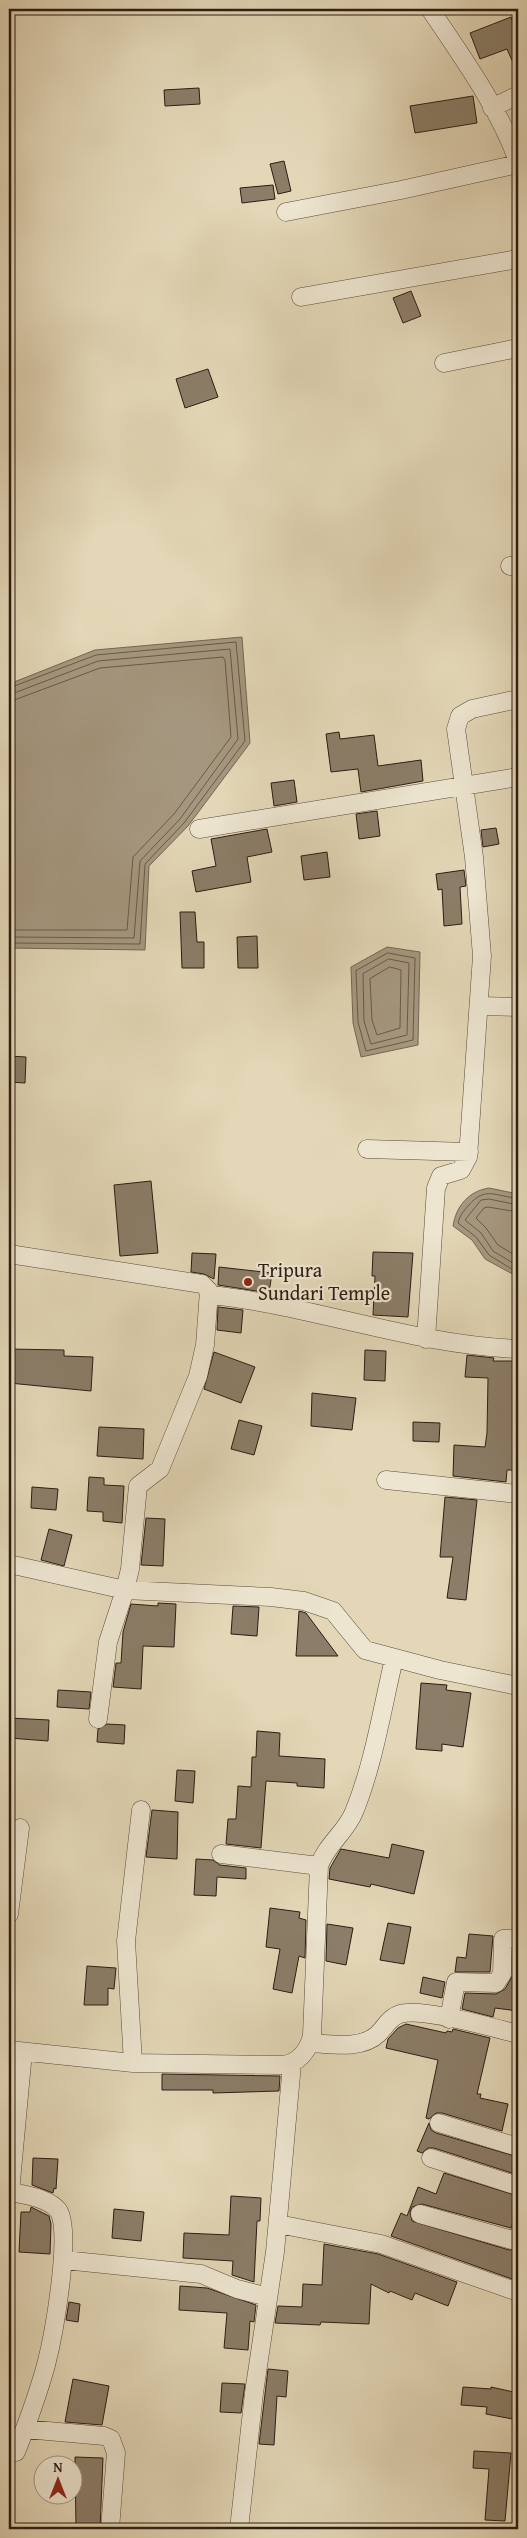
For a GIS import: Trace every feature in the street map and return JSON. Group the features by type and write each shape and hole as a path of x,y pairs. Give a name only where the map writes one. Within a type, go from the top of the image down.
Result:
{"street":[{"path":"286,212 401,190 518,162 478,82 430,9"},
{"path":"492,108 518,95"},
{"path":"301,297 518,259"},
{"path":"444,363 518,348"},
{"path":"426,1339 436,1188 441,1176 465,1167 469,1152 480,1006 482,956 477,882 456,728 460,716 472,709 518,699"},
{"path":"199,829 518,777"},
{"path":"480,1006 518,1007"},
{"path":"367,1149 469,1152"},
{"path":"9,1254 202,1284 210,1291 211,1295 201,1366 187,1404 160,1469 138,1486 130,1569 108,1642 98,1719"},
{"path":"211,1295 290,1306 426,1339 478,1347 518,1349"},
{"path":"386,1480 518,1494"},
{"path":"9,1564 125,1590 271,1597 311,1603 332,1611 365,1650 518,1686"},
{"path":"239,2529 278,2224 292,2064 308,2049 310,2043 320,1866 327,1850 352,1817 360,1797 394,1658"},
{"path":"133,2063 126,1941 141,1810"},
{"path":"9,1914 11,1872 20,1828"},
{"path":"222,1854 320,1866"},
{"path":"448,2019 456,1982 496,1983 502,1974 503,1938 518,1938"},
{"path":"310,2043 345,2044 368,2040 377,2035 390,2020 406,2013 448,2019 518,2034"},
{"path":"16,2452 46,2365 64,2260 63,2224 59,2211 49,2202 9,2192 16,2051 133,2063 292,2064"},
{"path":"439,2123 518,2147"},
{"path":"431,2158 518,2186"},
{"path":"420,2214 512,2240 518,2236"},
{"path":"278,2224 381,2244 518,2292"},
{"path":"64,2260 201,2274 237,2289 268,2297"},
{"path":"25,2429 104,2436 112,2439 116,2453 110,2529"}],"water":[{"path":"242,637 250,743 188,826 149,866 145,950 9,948 9,684 95,650"},
{"path":"387,947 420,952 418,1045 361,1057 353,1023 351,967"},
{"path":"489,1188 518,1194 518,1277 485,1259 472,1240 453,1226 460,1206 475,1192"}],"building":[{"path":"511,17 518,36 518,74 507,49 480,59 470,33"},
{"path":"199,88 200,104 165,106 164,90"},
{"path":"473,96 477,123 415,133 410,106"},
{"path":"284,161 291,191 278,194 270,164"},
{"path":"273,185 275,199 242,203 240,188"},
{"path":"411,291 421,316 403,323 393,298"},
{"path":"208,369 218,397 185,408 176,379"},
{"path":"339,732 340,739 374,735 378,766 421,760 423,781 361,792 358,769 331,772 326,734"},
{"path":"294,780 297,802 274,806 271,783"},
{"path":"377,811 380,836 359,839 356,814"},
{"path":"496,828 499,844 483,847 481,830"},
{"path":"267,829 272,852 247,857 251,882 196,892 192,871 216,866 211,839"},
{"path":"327,852 330,877 304,880 301,856"},
{"path":"464,870 466,886 460,887 462,924 444,926 442,889 438,890 436,874"},
{"path":"180,912 195,912 197,942 204,942 204,968 182,968"},
{"path":"257,936 258,968 238,968 237,937"},
{"path":"9,1056 26,1057 25,1083 9,1082"},
{"path":"151,1181 158,1253 120,1256 114,1185"},
{"path":"373,1252 413,1253 408,1317 373,1315 375,1276 372,1276"},
{"path":"192,1253 216,1254 214,1279 204,1274 191,1272"},
{"name":"Tripura Sundari Temple","path":"219,1267 272,1273 269,1293 218,1285"},
{"path":"218,1307 243,1310 241,1333 217,1330"},
{"path":"9,1349 64,1350 64,1356 93,1357 91,1391 9,1383"},
{"path":"365,1350 386,1351 385,1381 364,1380"},
{"path":"214,1352 255,1367 241,1403 204,1389"},
{"path":"467,1355 494,1358 493,1361 518,1361 518,1470 507,1470 506,1482 453,1476 454,1445 485,1447 487,1433 488,1378 465,1377"},
{"path":"312,1393 356,1398 352,1430 311,1426"},
{"path":"239,1420 262,1426 254,1455 231,1449"},
{"path":"413,1422 440,1423 439,1442 413,1441"},
{"path":"99,1427 144,1429 143,1459 97,1456"},
{"path":"89,1477 104,1478 104,1485 124,1486 122,1523 103,1521 103,1512 87,1511"},
{"path":"32,1487 58,1489 56,1510 31,1508"},
{"path":"445,1497 477,1500 466,1600 447,1598 453,1557 440,1557"},
{"path":"146,1518 165,1519 163,1566 141,1565"},
{"path":"49,1529 72,1535 64,1566 41,1560"},
{"path":"158,1603 176,1604 174,1647 143,1646 141,1689 113,1687 116,1663 121,1663 123,1632 131,1604 158,1606"},
{"path":"233,1606 259,1607 257,1636 231,1634"},
{"path":"299,1611 306,1613 338,1656 296,1656"},
{"path":"421,1683 447,1685 446,1690 471,1693 463,1747 442,1744 442,1751 416,1749"},
{"path":"58,1690 91,1692 89,1709 57,1707"},
{"path":"9,1718 49,1720 48,1741 9,1738"},
{"path":"107,1724 125,1725 124,1744 97,1742 98,1729"},
{"path":"257,1731 280,1733 279,1756 325,1759 324,1788 297,1786 297,1783 266,1781 261,1848 226,1844 228,1819 236,1819 238,1786 251,1787 252,1757 256,1757"},
{"path":"177,1770 195,1771 193,1803 175,1801"},
{"path":"152,1810 178,1812 177,1859 146,1857"},
{"path":"392,1844 424,1851 414,1894 371,1884 370,1887 329,1879 330,1868 341,1849 389,1858"},
{"path":"196,1859 213,1860 220,1865 246,1868 246,1879 217,1877 216,1896 194,1895"},
{"path":"270,1908 300,1912 299,1918 306,1920 305,1958 299,1956 292,1993 273,1989 280,1949 266,1947"},
{"path":"388,1923 411,1927 404,1964 380,1960"},
{"path":"327,1924 353,1928 346,1965 326,1961"},
{"path":"469,1934 493,1936 490,1972 455,1972 457,1957 466,1958"},
{"path":"513,1949 518,1949 518,2011 495,2008 493,2017 462,2009 465,1993 496,1994 505,1989 513,1975"},
{"path":"87,1966 116,1968 114,1989 108,1988 108,2005 84,2005"},
{"path":"423,1977 445,1982 442,1998 420,1993"},
{"path":"406,2024 446,2033 447,2031 452,2032 453,2029 490,2038 477,2094 481,2094 480,2098 508,2104 502,2131 442,2113 436,2113 429,2119 426,2118 438,2060 386,2048 388,2039 398,2028"},
{"path":"162,2074 280,2076 279,2091 213,2093 213,2090 162,2090"},
{"path":"429,2123 431,2130 436,2133 518,2157 518,2175 434,2148 428,2148 422,2153 417,2151"},
{"path":"33,2158 58,2159 56,2189 54,2188 53,2193 32,2185"},
{"path":"444,2173 518,2196 518,2211 511,2228 422,2204 412,2207 410,2212 412,2221 509,2250 518,2249 518,2272 515,2280 391,2236 401,2213 407,2216 418,2187 436,2194"},
{"path":"231,2196 261,2198 260,2221 257,2221 254,2282 232,2275 233,2261 183,2258 184,2233 229,2235"},
{"path":"31,2207 49,2216 51,2224 50,2254 19,2252 21,2212 30,2212"},
{"path":"114,2209 144,2212 141,2241 112,2238"},
{"path":"324,2244 378,2254 457,2282 448,2306 415,2293 412,2300 390,2291 389,2293 371,2284 369,2324 321,2322 320,2325 275,2323 278,2306 302,2307 303,2284 322,2285"},
{"path":"180,2286 207,2288 256,2305 254,2322 250,2321 248,2350 224,2348 227,2313 179,2310"},
{"path":"69,2302 80,2304 78,2322 66,2320"},
{"path":"268,2369 288,2371 286,2397 277,2396 274,2445 259,2444"},
{"path":"73,2379 109,2386 102,2425 65,2422"},
{"path":"222,2383 245,2384 241,2413 220,2412"},
{"path":"463,2387 491,2389 491,2387 518,2393 518,2420 486,2414 487,2407 461,2405"},
{"path":"474,2451 511,2453 505,2521 485,2520 489,2469 473,2468"},
{"path":"82,2457 103,2458 100,2529 76,2529 76,2506 82,2506"}],"place":[{"name":"Tripura Sundari Temple","path":"248,1282"}]}
